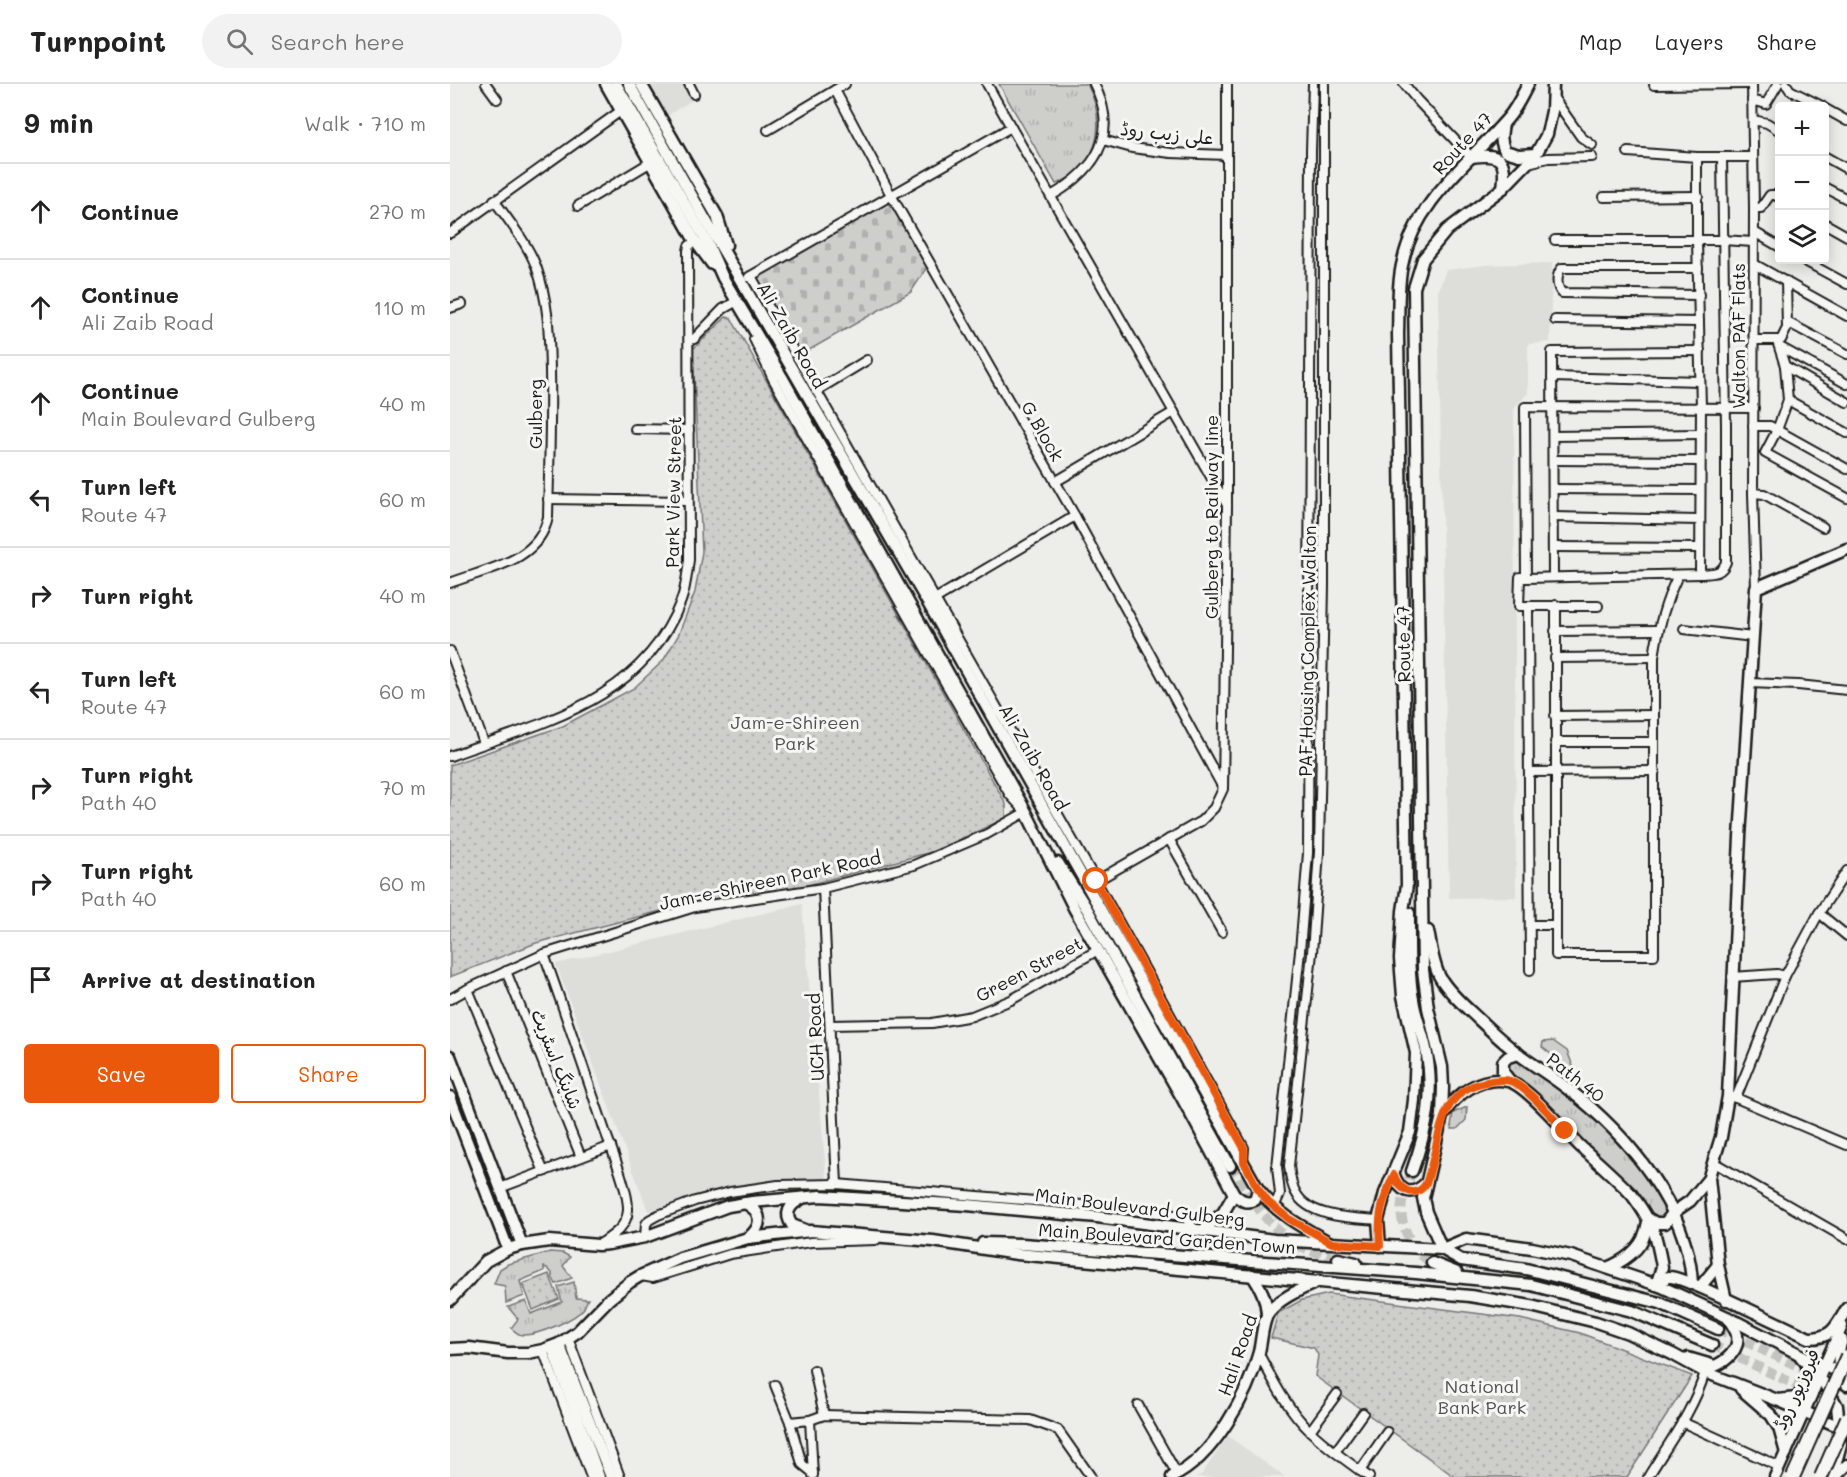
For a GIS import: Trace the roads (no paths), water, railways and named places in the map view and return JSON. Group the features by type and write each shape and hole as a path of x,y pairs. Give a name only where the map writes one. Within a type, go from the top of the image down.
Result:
{"main road":[{"name":"Ali Zaib Road","path":"606,84 695,241 723,278"},
{"name":"Ali Zaib Road","path":"616,84 707,242 723,278 782,377 1026,812 1074,908 1234,1194"},
{"name":"Ali Zaib Road","path":"629,84 731,263 747,278 1258,1189 1274,1207 1289,1219 1332,1243"},
{"name":"Ali Zaib Road","path":"641,84 717,216 731,263"},
{"name":"Route 47","path":"1380,1246 1378,1220 1385,1193 1410,1132 1416,1053 1405,1008 1400,958 1407,885 1398,334 1403,260 1410,238 1427,207 1450,178 1503,124 1520,101 1528,84"},
{"name":"Route 47","path":"1442,1249 1423,1198 1442,1116 1442,1067 1424,983 1414,288 1423,259 1432,246 1447,230 1503,188 1536,154 1547,134 1552,111 1553,84"},
{"path":"1503,124 1501,143 1505,151 1519,155 1536,154"},
{"path":"1471,157 1485,155 1500,160 1505,168 1503,188"},
{"path":"1726,1300 1718,1265 1709,1178 1732,1097 1732,978 1756,588 1847,549"},
{"path":"1026,812 1087,909 1230,1166"},
{"path":"1407,885 1410,979 1414,1006 1422,1028 1430,1076 1429,1104 1423,1141 1412,1171"},
{"name":"Path 40","path":"1423,910 1436,968 1440,978 1458,1000 1518,1054 1568,1089 1609,1125 1643,1166 1674,1212 1684,1238 1696,1286"},
{"path":"1518,1054 1508,1057 1502,1066 1503,1072 1510,1081 1526,1092 1609,1172 1631,1195 1649,1219 1662,1261 1658,1285"},
{"path":"450,1056 522,1245"},
{"path":"1442,1116 1462,1092 1474,1085 1510,1081"},
{"path":"450,1097 508,1249"},
{"path":"1394,1175 1401,1188 1407,1191 1419,1190 1425,1184"},
{"path":"1649,1219 1656,1223 1665,1223 1674,1212 1690,1201 1709,1178"},
{"path":"1199,1231 1223,1213 1234,1194 1244,1202 1249,1202 1255,1200 1258,1189"},
{"name":"Main Boulevard Gulberg","path":"450,1300 486,1261 508,1249 522,1245 549,1241 601,1245 645,1237 712,1211 745,1202 838,1197 967,1205 1097,1217 1274,1240 1442,1249 1466,1239 1532,1248 1570,1256 1658,1285 1799,1354"},
{"path":"803,1198 789,1208 789,1220 792,1226 811,1231 933,1241 1017,1254 1470,1296 1530,1306 1596,1322 1628,1333 1705,1372 1803,1412 1844,1425"},
{"path":"745,1202 754,1207 759,1217 757,1228 748,1238"},
{"path":"1607,1268 1631,1254 1639,1245 1645,1235 1649,1219"},
{"path":"450,1349 470,1347 508,1353 528,1353 555,1345 578,1332 609,1299 635,1279 680,1258 748,1238 811,1231"},
{"name":"Main Boulevard Garden Town","path":"933,1241 1022,1244 1416,1273 1532,1285 1615,1306 1650,1318 1712,1345"},
{"path":"1442,1249 1461,1260 1526,1269 1660,1303 1718,1329"},
{"path":"1338,1259 1416,1273"},
{"path":"1432,1263 1475,1278"},
{"path":"1696,1286 1718,1265"},
{"path":"1252,1275 1267,1301 1267,1314"},
{"path":"1658,1285 1669,1277 1696,1286 1809,1338 1825,1336 1832,1332 1847,1308"},
{"name":"Hali Road","path":"1174,1476 1209,1448 1229,1422 1259,1354 1267,1314 1279,1302 1319,1281"},
{"name":"فیروزپور روڈ","path":"1778,1472 1847,1315"},
{"path":"1672,1354 1715,1366 1728,1359 1737,1344 1737,1335 1727,1317"},
{"path":"1847,1323 1838,1351 1838,1364 1847,1385"},
{"path":"555,1345 599,1477"},
{"path":"555,1345 611,1477"},
{"path":"1799,1354 1844,1374"},
{"path":"1799,1354 1842,1406 1844,1425 1833,1477"},
{"path":"1777,1400 1796,1398 1807,1387 1810,1377 1808,1368 1799,1354"},
{"path":"1793,1477 1847,1356"},
{"path":"1734,1383 1771,1415 1779,1428 1786,1453"},
{"path":"1803,1412 1842,1406"},
{"path":"1821,1477 1844,1425"},
{"path":"1833,1477 1847,1465"}],"street":[{"path":"486,84 497,99"},
{"path":"689,84 694,94"},
{"path":"768,130 845,84"},
{"path":"987,84 1227,507"},
{"path":"1051,196 1070,185 1097,156 1103,140 1104,118 1101,98 1094,84"},
{"name":"Gulberg to Railway line","path":"1223,789 1227,507 1227,84"},
{"name":"PAF Housing Complex Walton","path":"1274,1207 1280,1194 1277,1167 1308,853 1313,84"},
{"name":"PAF Housing Complex Walton","path":"1324,84 1324,585 1319,852 1312,953 1289,1166 1296,1194 1312,1208 1332,1215 1378,1220"},
{"path":"1404,84 1471,157"},
{"path":"1654,85 1750,84"},
{"name":"Walton PAF Flats","path":"1750,84 1753,120 1753,493 1756,588"},
{"path":"1752,100 1766,104 1782,84 1814,102"},
{"name":"G Block","path":"835,90 891,195 1075,516 1223,789"},
{"path":"1553,98 1581,137 1592,145"},
{"path":"450,232 622,110"},
{"path":"1829,110 1847,121"},
{"path":"1753,120 1767,123 1775,128"},
{"path":"1011,127 747,278 816,391 1096,881 1244,1148 1244,1162"},
{"name":"علی زیب روڈ","path":"1103,140 1132,148 1171,153 1227,155"},
{"path":"1628,152 1753,157"},
{"path":"1697,156 1701,407 1700,574"},
{"path":"1528,163 1548,158 1592,157"},
{"path":"1598,606 1519,606 1520,577 1700,574 1719,572 1724,568 1726,562 1722,157"},
{"path":"1829,159 1847,169"},
{"path":"578,206 651,162"},
{"path":"1829,190 1847,199"},
{"path":"1754,208 1761,208 1770,195 1775,195"},
{"path":"1604,197 1698,196"},
{"name":"Gulberg","path":"450,583 523,555 542,535 546,527 551,417 549,316 535,264 494,200"},
{"path":"1829,226 1847,236"},
{"path":"1754,232 1775,244"},
{"path":"1555,240 1753,242"},
{"name":"Park View Street","path":"450,756 570,712 591,702 621,682 642,664 664,633 682,600 689,560 688,250 695,241"},
{"path":"1754,264 1847,316"},
{"path":"1810,264 1847,284"},
{"path":"1698,268 1562,268 1557,280 1562,293 1698,295"},
{"path":"1778,344 1787,328 1786,281"},
{"path":"689,340 694,339 723,309 736,301"},
{"path":"450,308 462,304"},
{"path":"1555,320 1699,322"},
{"path":"1787,322 1847,354"},
{"path":"1754,340 1778,344 1847,384"},
{"path":"1778,344 1785,366 1788,400 1777,430 1765,453 1847,498"},
{"path":"1553,577 1551,354 1554,351 1700,351"},
{"path":"816,391 867,360"},
{"path":"1785,366 1847,402"},
{"path":"1552,377 1700,381"},
{"path":"1788,400 1847,433"},
{"path":"1527,578 1525,407 1754,408"},
{"path":"1055,482 1174,412"},
{"path":"1753,426 1770,426 1847,469"},
{"path":"635,429 689,430"},
{"path":"1553,436 1700,434"},
{"path":"1553,460 1700,460"},
{"path":"1553,489 1700,490"},
{"path":"1753,493 1764,494 1823,527"},
{"path":"548,500 688,501"},
{"path":"935,598 1075,516"},
{"path":"1553,517 1699,520"},
{"path":"1552,547 1699,548"},
{"path":"1556,605 1556,955 1654,955 1654,657 1657,630 1667,598 1678,575"},
{"path":"1528,606 1530,970"},
{"path":"1684,629 1753,637"},
{"path":"1556,631 1657,630"},
{"path":"450,651 484,743"},
{"path":"1555,658 1654,657"},
{"path":"1749,683 1847,690"},
{"path":"1555,716 1654,715"},
{"path":"1555,742 1654,742"},
{"path":"1529,772 1654,771"},
{"path":"1096,881 1201,821 1214,808 1223,789"},
{"name":"Jam-e-Shireen Park Road","path":"450,999 544,954 619,929 695,908 823,888 914,865 987,834 1026,812"},
{"path":"1169,839 1222,932"},
{"path":"1847,871 1819,913 1785,976 1732,1097 1847,1146"},
{"name":"UCH Road","path":"823,888 837,1184"},
{"path":"1819,913 1847,936"},
{"path":"1530,925 1555,925"},
{"name":"Green Street","path":"830,1025 932,1023 972,1016 1011,1000 1098,950"},
{"path":"544,954 611,1146 628,1210 618,1231 601,1245"},
{"name":"شاپنگ اسٹریٹ","path":"506,971 581,1158"},
{"path":"1732,978 1777,974 1785,976"},
{"path":"468,989 544,1172"},
{"path":"500,1188 611,1146"},
{"path":"1713,1162 1847,1239"},
{"path":"645,1237 646,1224 649,1220 695,1201 730,1192 778,1185 837,1184 1184,1216 1199,1231"},
{"path":"635,1279 653,1278 742,1252 811,1242 867,1241 895,1237"},
{"path":"555,1345 591,1477"},
{"path":"555,1345 620,1477"},
{"path":"1259,1354 1276,1386 1310,1431 1369,1477"},
{"path":"814,1370 824,1415"},
{"path":"1648,1477 1682,1422 1705,1372"},
{"path":"776,1385 802,1464 813,1475"},
{"path":"1310,1431 1338,1394"},
{"path":"1138,1405 1174,1476"},
{"path":"1335,1452 1363,1413"},
{"path":"790,1422 810,1420 824,1415 1030,1420 1058,1430 1091,1477"},
{"path":"810,1420 813,1475"},
{"path":"1682,1422 1778,1472"},
{"path":"1360,1470 1387,1432"}],"tunnel":[{"path":"1230,1166 1257,1206 1281,1233 1301,1246 1338,1259"},
{"path":"1412,1171 1403,1199 1402,1220 1413,1245 1432,1263"},
{"path":"1718,1329 1813,1373"},
{"path":"1712,1345 1847,1409"}],"park label":[{"name":"Jam-e-Shireen Park","path":"795,732"},
{"name":"National Bank Park","path":"1482,1396"}]}
